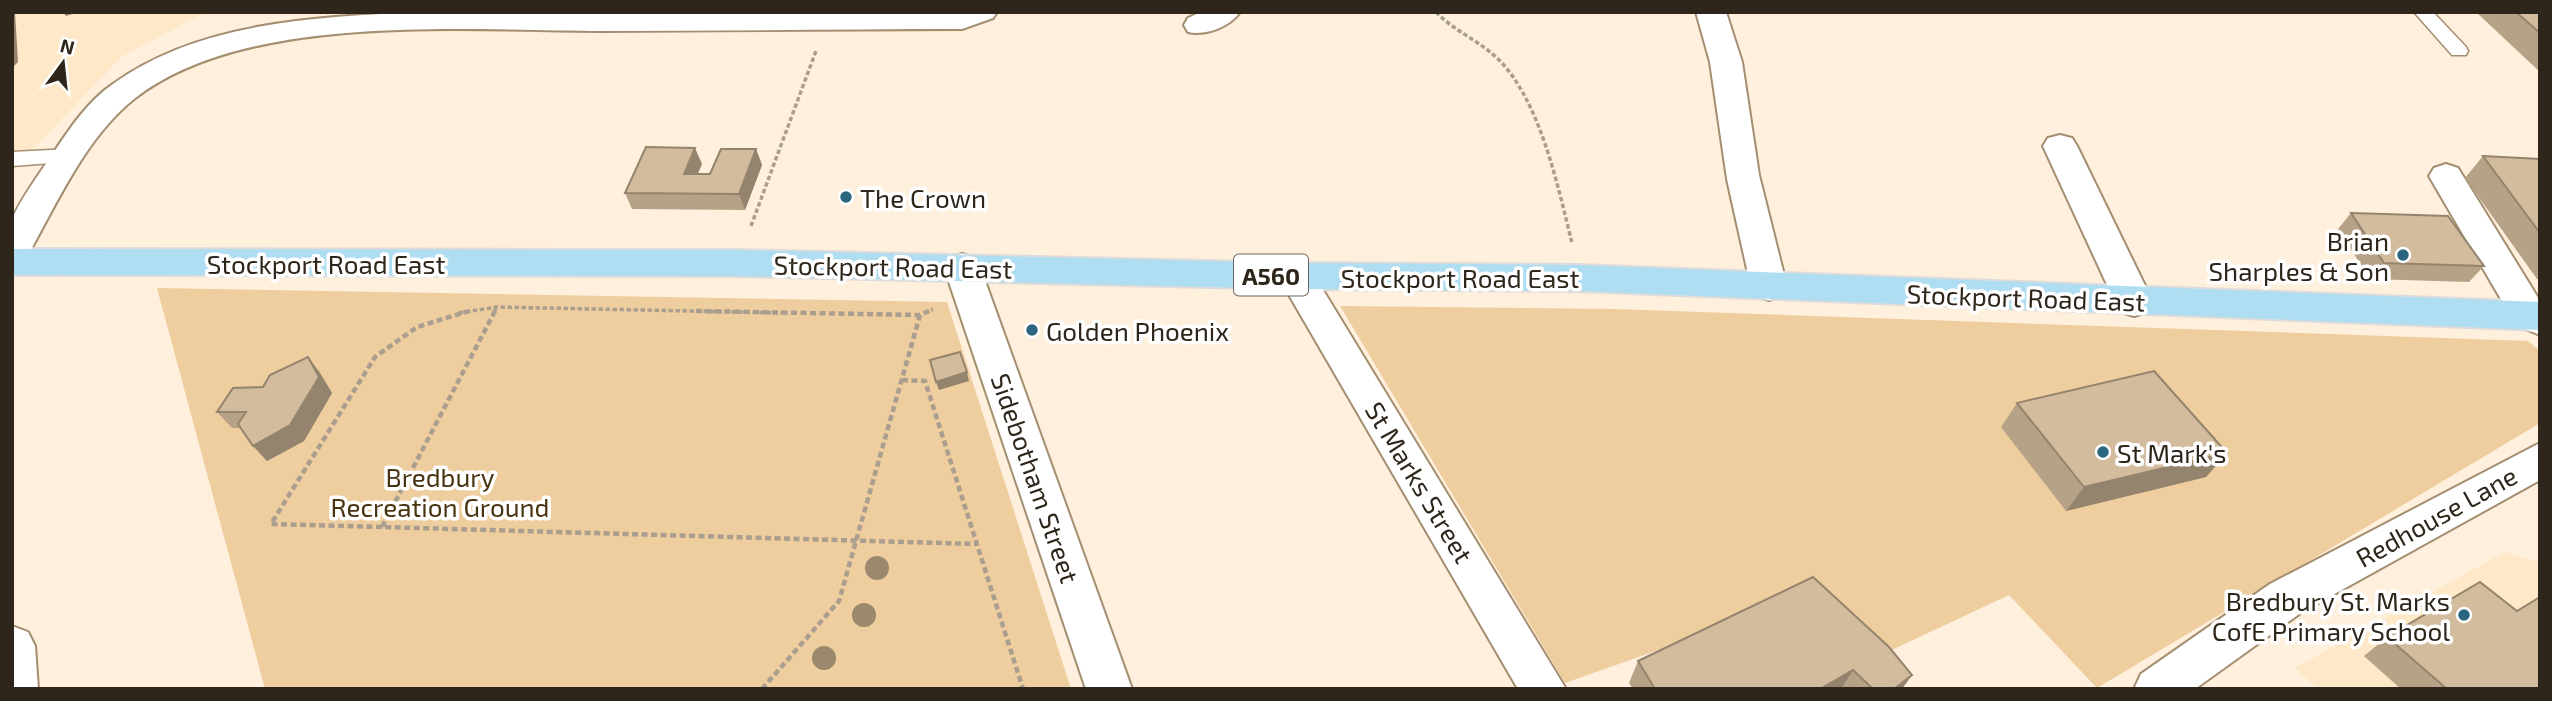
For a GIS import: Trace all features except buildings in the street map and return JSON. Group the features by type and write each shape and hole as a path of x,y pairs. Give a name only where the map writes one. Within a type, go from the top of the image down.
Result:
{"main road":[{"name":"Stockport Road East","path":"12,262 737,263 1296,276 1580,278 2536,318"}],"street":[{"path":"12,251 97,117 122,92 149,75 192,56 239,41 291,31 441,18 962,20 982,12"},
{"path":"1711,12 1726,62 1744,176 1769,287"},
{"path":"2060,146 2134,302"},
{"path":"2446,176 2536,318"},
{"name":"Sidebotham Street","path":"962,267 1109,689"},
{"name":"St Marks Street","path":"1296,276 1543,689"},
{"name":"Redhouse Lane","path":"2157,689 2286,598 2540,460"},
{"path":"12,646 15,689"}],"lane":[{"path":"2423,12 2459,51"},
{"path":"12,159 71,156"}],"path":[{"path":"1437,12 1444,22 1498,58 1517,83 1558,184 1580,278"},
{"path":"737,263 828,20"},
{"path":"382,527 497,307"},
{"path":"762,689 839,601 856,540 902,380 920,315 497,307 435,318 395,338 375,357 271,523 382,527 856,540 976,544"},
{"path":"902,380 925,381 1023,689"}],"shaded area":[{"path":"12,12 206,12 123,56 12,170"},
{"name":"Bredbury St. Marks CofE Primary School","path":"2505,552 2540,563 2540,689 2318,689 2295,668"}],"green space":[{"name":"Bredbury Recreation Ground","path":"157,288 947,302 1071,689 265,689"},
{"path":"1340,306 1614,309 2528,341 2540,351 2540,423 2097,688 2009,595 1866,662 1800,600 1565,683"}],"place":[{"name":"The Crown","path":"846,197"},
{"name":"Brian Sharples & Son","path":"2403,255"},
{"name":"Golden Phoenix","path":"1032,330"},
{"name":"St Mark's","path":"2103,452"},
{"name":"Bredbury St. Marks CofE Primary School","path":"2464,615"}]}
